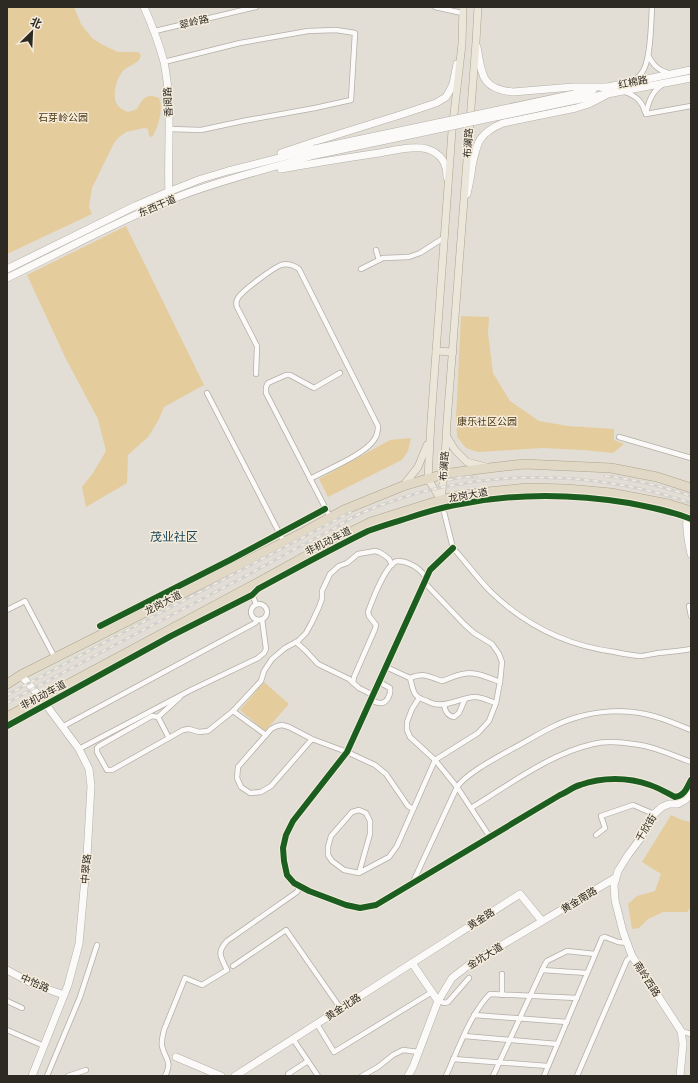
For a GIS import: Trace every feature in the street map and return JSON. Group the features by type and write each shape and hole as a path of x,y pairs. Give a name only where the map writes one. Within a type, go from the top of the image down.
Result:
{"highway":[{"name":"龙岗大道","path":"7,682 284,542 344,510 403,486 444,474 524,464 611,468 657,477 691,488"},
{"name":"龙岗大道","path":"7,717 371,522 441,500 456,496 527,488 568,489 611,493 650,500 689,511"}],"main road":[{"name":"香阅路","path":"144,7 155,31 164,62 170,129 169,200"},
{"name":"布澜路","path":"441,500 478,7"},
{"name":"布澜路","path":"441,500 428,479 452,131 462,44 463,10"},
{"path":"476,42 482,75 488,83 495,88 513,92 573,87 607,91"},
{"path":"228,171 436,103 446,97 453,84 462,44"},
{"name":"红棉路","path":"314,152 607,91 633,82 691,70"},
{"name":"红棉路","path":"607,91 624,91 691,78"},
{"path":"463,214 474,152 480,138 486,132 503,123 589,104 607,91"},
{"path":"230,179 327,161 423,148 435,152 445,164 447,173 447,211"},
{"name":"东西干道","path":"7,269 135,206 201,179 228,171 314,152"},
{"name":"东西干道","path":"7,278 118,222 169,200 314,152"},
{"path":"436,351 453,352"},
{"path":"446,437 455,450 467,462 488,468"},
{"path":"403,486 418,467 430,439"},
{"path":"689,511 687,516 691,554"},
{"name":"中翠路","path":"21,675 41,698 79,749 89,769 90,786 87,856 79,944 68,985 32,1076"},
{"name":"千欣街","path":"615,878 624,860 640,839 654,814 662,807 669,804 678,804 691,794"},
{"name":"黄金南路","path":"542,921 615,878"},
{"name":"南岭西路","path":"615,878 615,900 623,932 632,956 681,1031 683,1044 680,1076"},
{"name":"黄金路","path":"412,963 520,894 542,921"},
{"name":"金坑大道","path":"438,1001 452,978 470,964 542,921"},
{"path":"408,1076 419,1052 438,1001 412,963"},
{"name":"黄金北路","path":"235,1076 412,963"},
{"name":"中怡路","path":"8,972 33,984 64,995"},
{"path":"176,1057 221,1076"}],"street":[{"name":"翠岭路","path":"155,31 256,7"},
{"path":"435,7 463,10"},
{"path":"633,82 644,69 648,55 652,7"},
{"path":"164,62 240,43 308,31 329,30 355,33 351,100 201,130 170,129"},
{"path":"648,55 651,62 661,71 673,74"},
{"path":"646,114 647,105 655,90 666,83"},
{"path":"624,91 633,95 639,100 646,114"},
{"path":"646,114 691,106"},
{"path":"361,270 382,258 409,257 420,253 445,237"},
{"path":"376,250 379,260"},
{"path":"256,374 257,346 237,307 237,299 276,268 289,264 294,265 299,269 378,426 374,440 360,453 310,479"},
{"path":"330,518 266,393 266,387 268,383 286,375 290,375 314,388 340,373"},
{"path":"207,393 284,542"},
{"path":"619,437 691,458"},
{"path":"441,500 452,548 490,592 523,618 561,638 602,650 640,656 691,649"},
{"path":"452,548 430,570 347,752 293,820 286,835 283,848 284,861 288,874 294,883 309,891 346,905 360,908 376,905 578,785 596,780 630,780 650,785 675,797 680,797 684,794 691,780"},
{"path":"158,717 152,716 97,748 97,752 107,770 112,770 183,730 189,729 199,732 208,731 233,711 260,681 264,671 272,660 285,648 296,642 306,632 322,599 322,591 330,574 339,566 347,563 358,554 375,551 389,559 392,565"},
{"path":"353,683 354,677 376,625 369,616 368,612 385,574 392,565 398,561 406,562 422,572 425,580 464,624 474,633 492,644 499,654 502,662 496,703 489,722 478,733 435,760 397,846 389,857 359,873 344,870 332,862 328,855 328,847 331,836 352,812 359,810 366,813 370,821 370,834 359,873"},
{"path":"249,587 256,604"},
{"path":"7,610 25,601 55,658"},
{"path":"62,727 255,623 267,614 266,608 263,604 256,604 251,608 250,613 253,618 260,619"},
{"path":"690,606 691,616"},
{"path":"79,749 186,692 258,658 266,649 260,619"},
{"path":"296,642 318,664 349,679 359,688 373,695"},
{"path":"386,666 410,678 422,675 442,681 470,673 479,674 500,682"},
{"path":"410,678 414,692 418,698 436,705 474,697 496,703"},
{"path":"371,700 380,703 386,702 390,694 390,688 379,682"},
{"path":"158,717 186,692"},
{"path":"418,698 407,722 407,730 410,737 435,760 456,787 490,837"},
{"path":"444,704 446,713 454,717 459,713 465,699"},
{"path":"233,711 266,735"},
{"path":"413,883 456,787 460,782 492,760 560,724 578,717 599,713 644,713 667,720 691,730"},
{"path":"158,717 169,738"},
{"path":"312,739 271,786 261,792 250,792 241,786 237,778 238,767 271,729 282,725 375,765 386,774 408,806 413,809"},
{"path":"471,808 545,763 574,750 594,744 615,742 634,744 656,749 691,762"},
{"path":"596,835 605,828 601,816 633,805 654,814"},
{"path":"165,1076 169,1069 169,1063 162,1046 162,1038 185,978 202,985 227,970 220,956 220,951 227,941 297,892 300,886"},
{"path":"232,966 286,930 341,1009"},
{"path":"544,1076 602,938 605,937 618,942 628,943"},
{"path":"47,1076 80,997 97,945"},
{"path":"493,1076 547,961 567,951 595,954"},
{"path":"577,1076 627,960 632,956"},
{"path":"542,970 587,973"},
{"path":"502,974 502,995"},
{"path":"438,1001 445,1003 448,1002 469,978"},
{"path":"317,1024 334,1052 432,992"},
{"path":"446,1076 474,1015 490,994 576,998"},
{"path":"7,1002 22,1008"},
{"path":"474,1015 566,1022"},
{"path":"7,1030 44,1046"},
{"path":"681,1031 691,1034"},
{"path":"464,1036 557,1044"},
{"path":"293,1039 318,1076"},
{"path":"362,1076 403,1050 419,1052"},
{"path":"453,1060 548,1066"},
{"path":"290,1076 288,1074 308,1061"},
{"path":"68,1076 86,1070"}],"green space":[{"name":"石芽岭公园","path":"7,7 74,7 81,24 92,38 118,52 138,52 141,55 136,62 123,71 118,78 115,97 118,105 128,112 137,109 143,99 151,96 159,98 161,112 153,136 149,136 148,129 144,128 126,132 118,138 113,145 92,188 89,207 92,214 7,254"},
{"path":"126,226 204,385 164,407 158,421 148,437 128,455 127,483 86,507 82,487 93,473 106,451 98,419 66,359 27,275"},
{"name":"康乐社区公园","path":"461,316 489,317 488,333 493,373 510,401 539,421 568,426 614,429 614,440 624,444 613,453 542,448 478,452 466,448 457,437 456,418"},
{"path":"411,438 408,451 402,460 328,497 319,479 390,440"},
{"path":"264,682 289,704 265,731 240,710"},
{"path":"671,815 691,822 691,907 687,912 663,912 648,919 639,928 632,929 628,904 637,896 655,891 661,874 642,862"}],"railway":[{"path":"605,476 649,484 691,496"},
{"path":"448,480 463,477 476,477"},
{"path":"7,703 353,517 403,498 443,487 485,480 568,478 610,483 651,491 691,503"},
{"path":"7,695 351,512"}],"cycle path":[{"name":"非机动车道","path":"7,726 171,636 252,595 258,589 340,545 368,531 421,514 482,500 524,496 566,496 629,503 668,511 691,519"},
{"path":"100,626 230,560 325,509"},
{"path":"453,548 430,570 347,752 293,821 286,835 283,848 284,861 287,875 294,883 309,891 346,905 360,908 376,905 577,786 588,782 606,779 633,780 660,789 675,797 683,793 691,780"}],"district":[{"name":"茂业社区","path":"174,536"}]}
